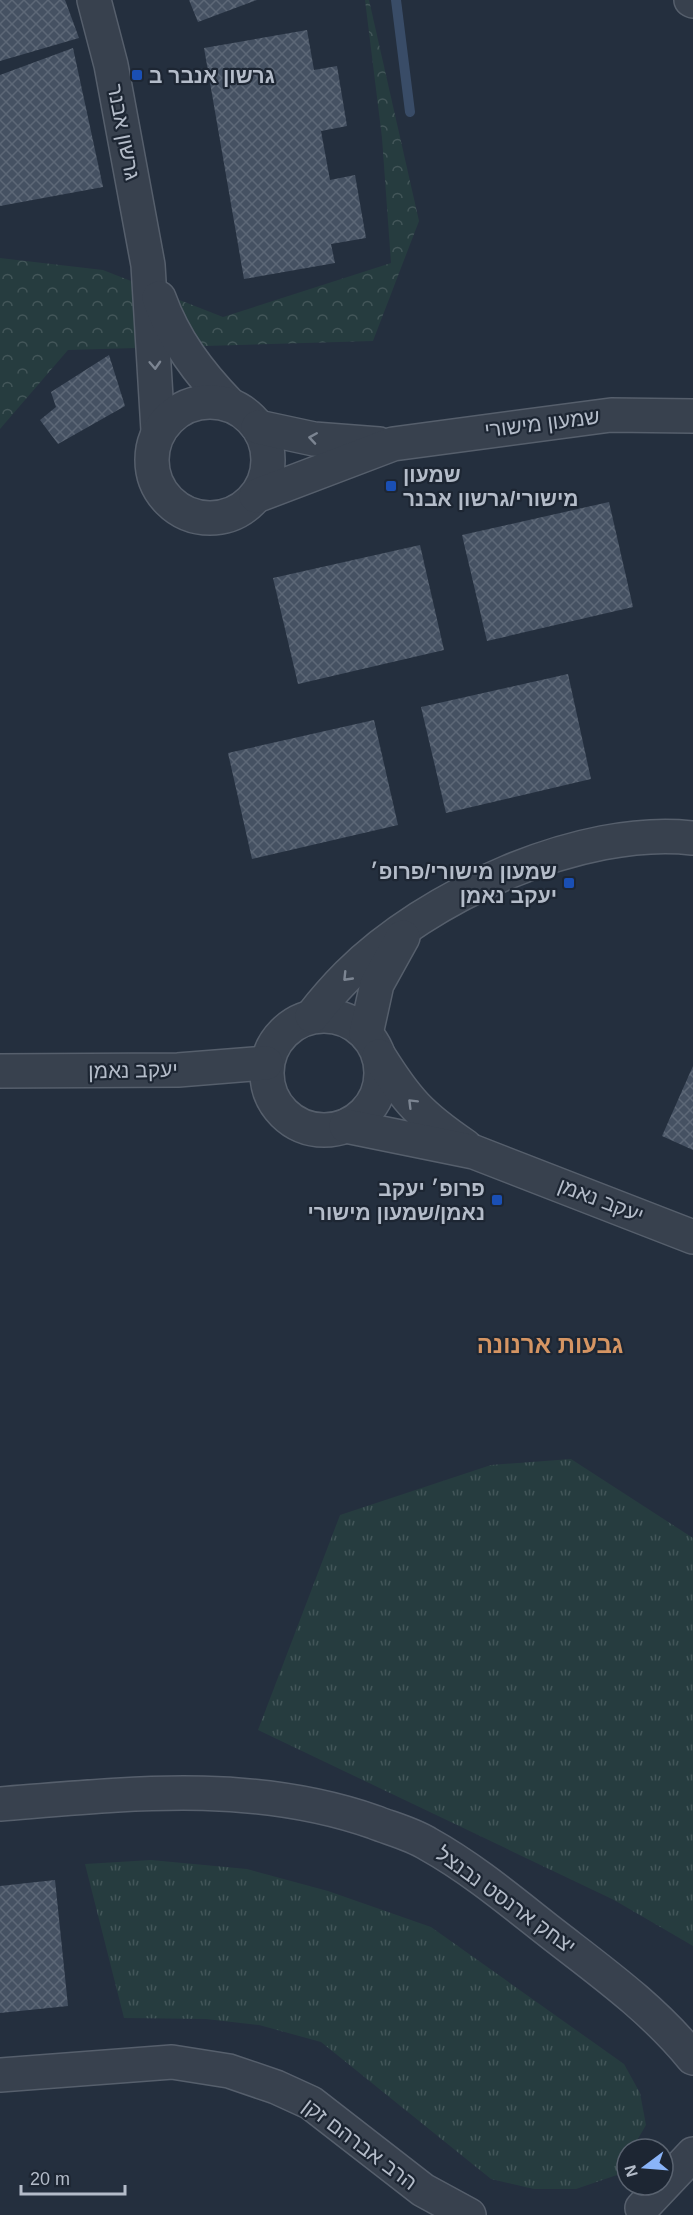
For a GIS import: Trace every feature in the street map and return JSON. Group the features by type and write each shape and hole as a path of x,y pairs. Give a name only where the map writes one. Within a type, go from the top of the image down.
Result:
{"street":[{"name":"גרשון אבנר","path":"94,0 111,65 148,265 158,431"},
{"name":"גרשון אבנר","path":"148,265 165,314 179,342 195,367 230,405"},
{"path":"212,401 230,405 245,413 258,427 266,443 268,462 264,480 256,496 242,508 226,516 207,518 181,511 162,492 154,475 152,448 158,431 176,411 193,403 212,401"},
{"name":"שמעון מישורי","path":"258,427 314,439 393,444 611,415 693,416"},
{"name":"שמעון מישורי","path":"256,496 393,444"},
{"path":"312,1016 348,975 409,928 435,910 520,866 599,842 678,836 693,838"},
{"path":"373,1045 341,1017 312,1016 295,1022 282,1032 272,1046 267,1063 266,1081 272,1098 281,1112 295,1123 311,1130 329,1131 346,1126 361,1117 372,1104 381,1073 373,1045 377,984 387,961 409,928"},
{"name":"יעקב נאמן","path":"373,1045 404,1095 430,1122 474,1152"},
{"name":"יעקב נאמן","path":"0,1071 178,1070 267,1063"},
{"name":"יעקב נאמן","path":"346,1126 474,1152 693,1237"},
{"name":"יצחק ארנסט נבנצל","path":"0,1804 148,1792 207,1792 285,1799 341,1811 389,1828 436,1849 516,1905 643,2004 693,2058"},
{"name":"יצחק ארנסט נבנצל","path":"643,2004 693,2027"},
{"name":"הרב אברהם זקן","path":"0,2075 172,2062 229,2071 276,2087 312,2103 423,2190 469,2215"},
{"path":"637,2212 693,2154"},
{"path":"637,2212 693,2183"}],"green space":[{"path":"365,0 369,0 419,221 373,341 68,350 0,429 0,258 103,270 223,317 391,263 382,138"},
{"path":"571,1459 693,1538 693,1946 614,1900 258,1730 340,1515 491,1465"},
{"path":"151,1860 247,1869 328,1891 431,1927 624,2064 640,2093 646,2125 639,2137 615,2137 615,2176 576,2189 534,2189 491,2179 321,2042 259,2025 206,2019 124,2018 85,1864"}],"building":[{"path":"0,0 65,0 79,38 0,61"},
{"path":"189,0 257,0 198,22"},
{"path":"307,30 314,70 337,66 347,126 321,131 330,180 355,175 366,238 331,244 335,263 244,279 204,48"},
{"path":"73,48 103,187 0,206 0,75"},
{"path":"109,355 125,406 58,444 40,420 56,407 51,392"},
{"path":"609,502 633,607 487,641 462,535"},
{"path":"420,545 444,650 298,684 273,578"},
{"path":"568,674 591,779 446,813 421,707"},
{"path":"374,720 398,825 252,859 228,753"},
{"path":"693,1066 693,1150 662,1136"},
{"path":"55,1880 68,2006 0,2013 0,1886"}],"waterway":[{"path":"396,0 410,112"}],"place":[{"name":"גרשון אנבר ב","path":"137,75"},
{"name":"שמעון מישורי/גרשון אבנר","path":"391,486"},
{"name":"שמעון מישורי/פרופ׳ יעקב נאמן","path":"569,883"},
{"name":"פרופ׳ יעקב נאמן/שמעון מישורי","path":"497,1200"}],"district":[{"name":"גבעות ארנונה","path":"550,1344"}]}
